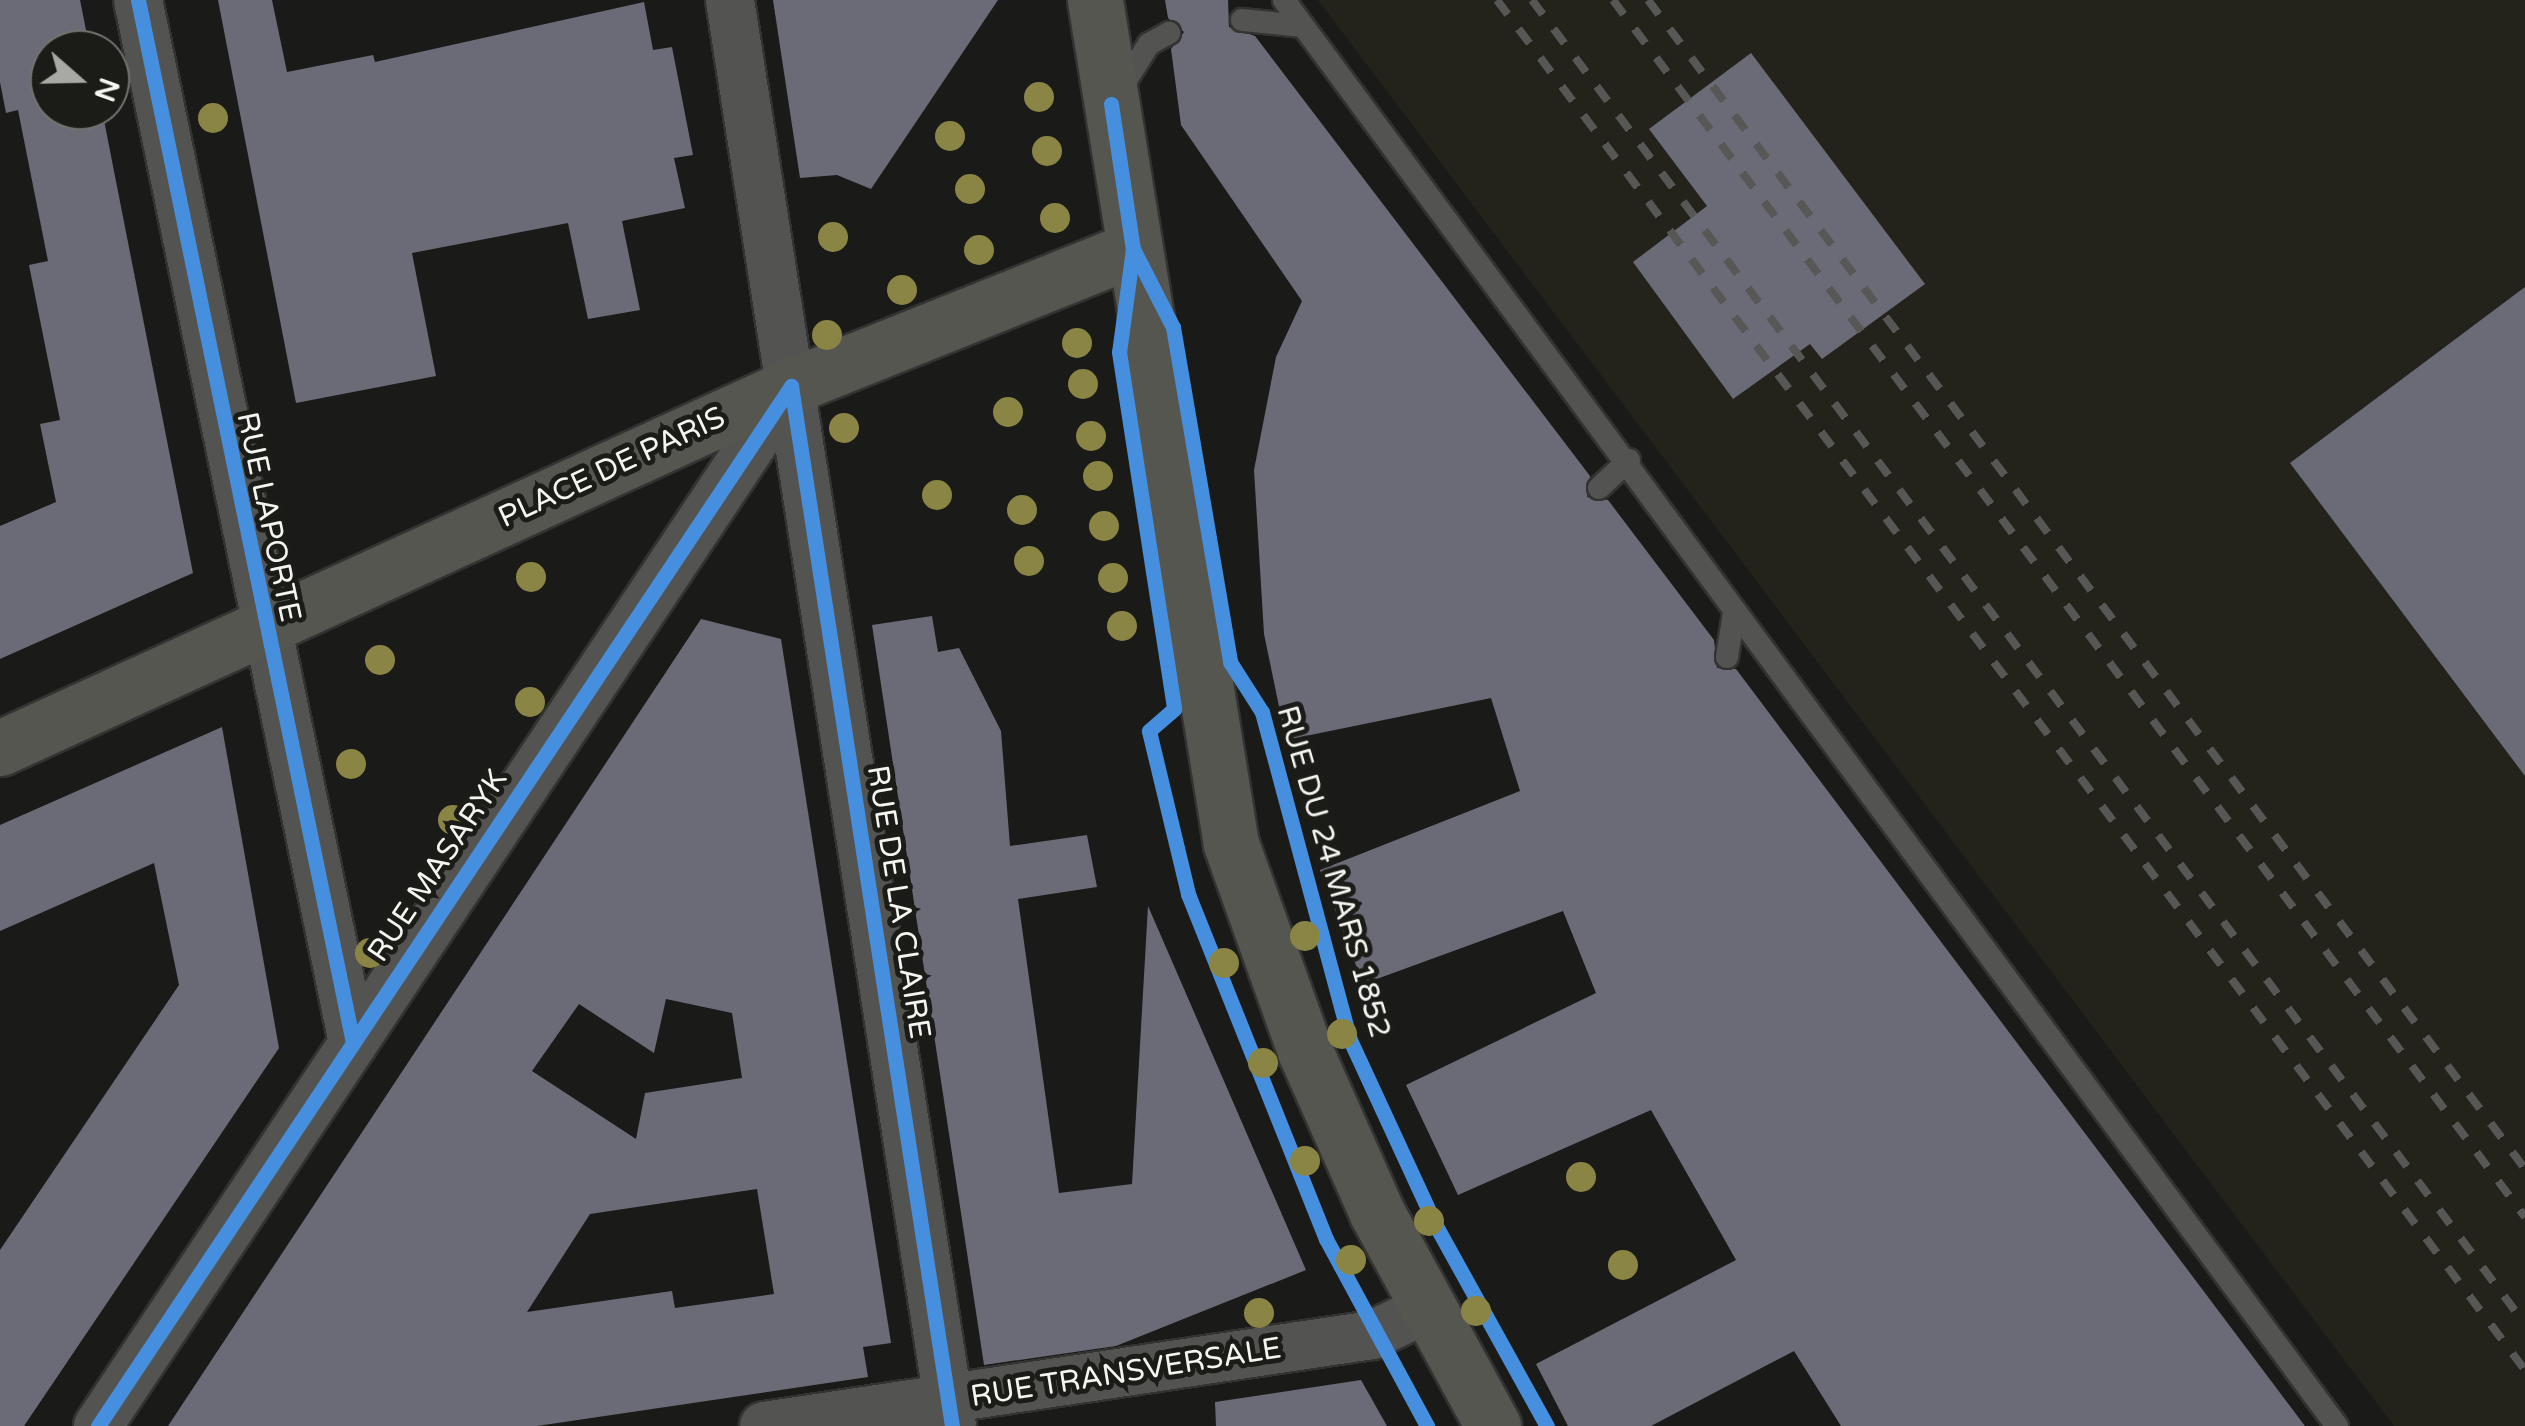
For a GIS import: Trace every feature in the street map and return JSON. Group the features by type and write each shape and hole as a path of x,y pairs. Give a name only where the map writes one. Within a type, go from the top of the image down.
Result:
{"street":[{"name":"RUE LAPORTE","path":"138,0 262,628 353,1044"},
{"name":"RUE DE LA CLAIRE","path":"730,0 950,1414"},
{"path":"1094,0 1232,844 1305,1050 1424,1310 1493,1426"},
{"name":"PLACE DE PARIS","path":"0,748 791,386 1133,249"},
{"name":"RUE MASARYK","path":"98,1426 791,386"},
{"name":"RUE TRANSVERSALE","path":"764,1426 950,1414 1372,1335 1424,1310"}],"lane":[{"path":"1284,0 1629,460 1734,613 2338,1426"},
{"path":"1242,20 1302,26"},
{"path":"1111,104 1149,44 1170,33"},
{"path":"1599,488 1629,460"},
{"path":"1727,657 1734,613"}],"shaded area":[{"path":"1318,0 2525,0 2525,1426 2394,1426"}],"building":[{"path":"0,0 80,0 86,30 30,30 30,130 106,130 193,573 0,659 0,526 56,502 40,424 60,420 29,265 48,261 18,110 6,113 0,82"},
{"path":"218,0 272,0 287,72 373,55 375,62 644,2 653,50 672,47 693,155 674,158 685,208 622,221 640,310 588,319 568,223 412,253 436,376 296,403"},
{"path":"773,0 998,0 871,189 837,175 800,178"},
{"path":"1165,0 1228,0 1229,27 1255,36 1590,476 1587,497 1608,500 1714,640 1717,668 1736,669 2305,1426 1841,1426 1794,1351 1651,1426 1568,1426 1536,1364 1736,1260 1651,1110 1458,1195 1406,1085 1596,993 1563,911 1363,984 1320,870 1520,791 1491,698 1286,740 1264,634 1254,470 1276,357 1302,301 1181,125 1171,49 1184,32 1168,18"},
{"path":"1751,53 1925,284 1822,359 1810,344 1733,399 1633,262 1707,206 1649,129"},
{"path":"2525,287 2525,776 2290,463"},
{"path":"932,616 938,652 959,648 1001,731 1010,846 1087,835 1097,887 1018,899 1059,1193 1132,1184 1148,906 1306,1270 1116,1346 984,1365 872,625"},
{"path":"701,619 781,639 891,1343 863,1347 868,1377 537,1426 168,1426","holes":["666,999 732,1013 742,1078 645,1093 636,1139 532,1071 579,1004 654,1053","757,1189 774,1294 675,1308 672,1291 527,1312 590,1214"]},
{"path":"222,727 279,1048 24,1426 0,1426 0,1250 179,985 154,863 0,931 0,825"},
{"path":"1361,1380 1387,1426 1216,1426 1215,1402"}],"railway":[{"path":"1497,0 2525,1370"},
{"path":"1532,0 2525,1324"},
{"path":"1613,0 2525,1217"},
{"path":"1648,0 2525,1169"}],"cycle path":[{"path":"138,0 353,1043"},
{"name":"RUE DU 24 MARS 1852","path":"1111,104 1133,249 1173,327 1230,662 1262,712 1350,1040 1436,1226 1547,1426"},
{"path":"1133,249 1119,352 1174,709 1149,731 1188,894 1326,1239 1427,1426"},
{"path":"791,386 952,1426"},
{"path":"98,1426 791,386"}]}
